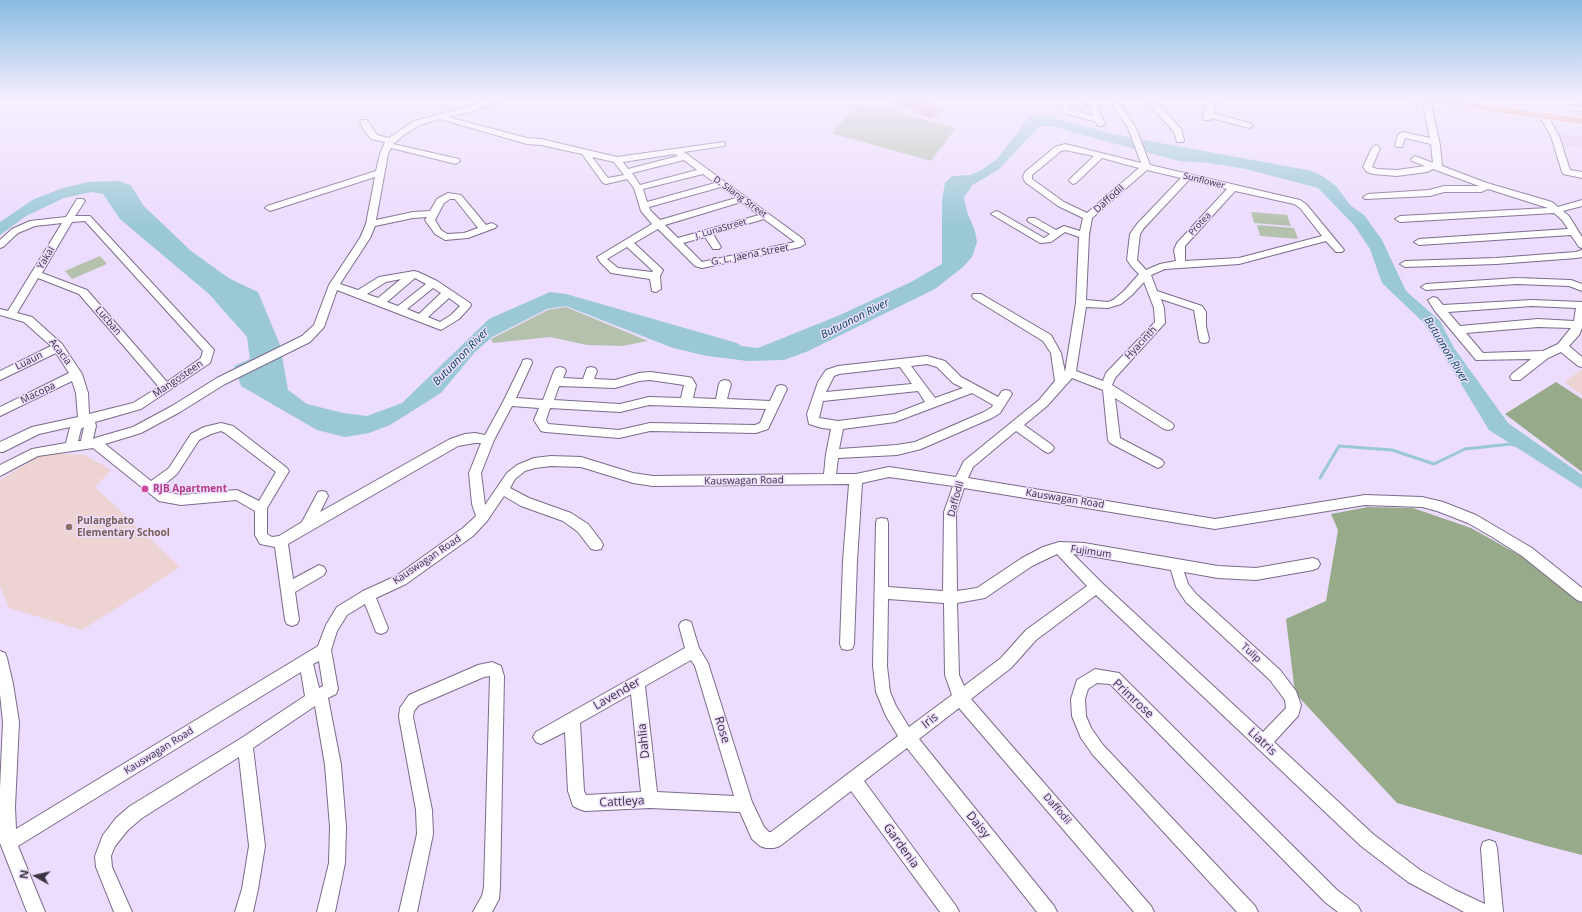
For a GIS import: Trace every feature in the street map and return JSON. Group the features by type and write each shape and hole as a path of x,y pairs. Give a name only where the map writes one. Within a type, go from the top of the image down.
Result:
{"street":[{"path":"0,471 36,452 90,443 137,430 176,409 221,381 306,339 319,327 334,285 356,253 371,224 379,174 389,143 456,161"},
{"path":"543,143 586,154 617,160 721,144"},
{"path":"1139,143 1146,166"},
{"path":"1435,143 1435,166"},
{"path":"1557,143 1566,172 1582,175"},
{"name":"Sunflower","path":"1088,217 1061,204 1028,180 1027,177 1058,149 1065,147 1297,202 1303,206 1339,250"},
{"path":"1376,148 1367,167 1376,172 1397,173 1427,169 1435,166"},
{"name":"D. Silang Street","path":"677,151 800,241 800,244"},
{"path":"586,154 606,180 685,157"},
{"path":"1073,181 1100,155"},
{"path":"1415,159 1484,185 1542,200 1558,210 1566,218 1582,245"},
{"path":"617,160 638,188 646,211 675,242"},
{"name":"Daffodil","path":"1145,912 961,698 952,675 950,512 968,464 1017,426 1043,403 1070,373 1081,303 1084,235 1088,217 1146,166"},
{"path":"638,188 704,171"},
{"path":"270,208 379,174"},
{"name":"Hyacinth","path":"1107,388 1110,376 1160,323 1159,308 1154,293 1145,274 1135,266 1132,260 1135,234 1140,226 1187,177"},
{"path":"655,276 615,271 602,257 658,225 685,205 723,184"},
{"path":"1374,204 1368,197 1430,193 1444,189 1481,189 1484,188 1484,185"},
{"name":"Protea","path":"1181,264 1179,250 1180,245 1233,188"},
{"path":"448,196 458,197 488,228 465,236 445,237 431,224 430,220 432,214 440,200 448,196"},
{"path":"645,205 685,205 743,199"},
{"name":"Yakal","path":"5,313 36,274 80,201"},
{"path":"1400,219 1558,210 1582,203"},
{"path":"371,224 413,214 432,214"},
{"path":"996,214 1043,241 1048,240 1056,233 1064,229 1084,235"},
{"name":"J. LunaStreet","path":"675,242 766,216"},
{"name":"Mangosteen","path":"0,447 3,447 36,430 111,414 137,406 206,360 209,350 87,218 69,220"},
{"path":"0,245 15,231 33,223 69,220"},
{"path":"1032,220 1056,233"},
{"path":"1419,242 1574,232"},
{"path":"707,233 716,247"},
{"path":"1081,303 1108,305 1116,302 1128,294 1145,274 1163,266 1239,261 1329,237"},
{"path":"628,242 658,270 655,276 656,289"},
{"name":"G. L. Jaena Street","path":"675,242 699,265 800,244"},
{"path":"1405,264 1496,260 1576,255 1582,253"},
{"name":"Lucban","path":"36,274 83,292 166,388"},
{"path":"334,285 441,326 455,317 466,305 433,283 414,274 383,279 359,294"},
{"path":"380,302 414,274"},
{"path":"1426,287 1517,281 1572,283 1582,288"},
{"path":"400,310 433,283"},
{"path":"420,318 448,293"},
{"path":"1154,293 1198,308 1201,312 1201,326 1204,339"},
{"path":"977,296 1047,338 1056,353 1061,382"},
{"path":"1516,377 1544,355 1562,347 1575,332 1582,306 1532,303 1436,305 1480,357 1544,355"},
{"name":"Acacia","path":"5,313 28,319 58,347 76,374 82,393 84,420 90,423 90,443"},
{"path":"1458,330 1538,324 1578,325"},
{"name":"Luaun","path":"0,376 58,347"},
{"path":"1562,347 1582,363"},
{"path":"832,454 897,450 917,446 988,416 996,410 1003,399 973,388 957,380 941,364 934,361 927,360 838,370 830,373 824,382 820,397 812,414 813,421 838,426 856,422 895,418 973,388"},
{"path":"483,517 478,504 476,473 488,440 509,402 527,363"},
{"path":"903,363 933,404"},
{"path":"560,371 540,420 545,428 619,434 650,427 756,429 764,426 781,389"},
{"path":"587,383 592,371"},
{"path":"619,383 622,372"},
{"path":"1070,373 1107,388 1168,426"},
{"name":"Macopa","path":"0,412 76,374"},
{"path":"556,382 619,383 650,376 688,381 690,384 686,402"},
{"path":"721,403 725,384"},
{"path":"820,397 920,387"},
{"path":"1107,388 1114,440 1158,463"},
{"path":"509,402 620,408 649,401 774,405"},
{"path":"71,446 76,427 84,420"},
{"path":"830,479 832,454 838,426"},
{"path":"1017,426 1048,448"},
{"path":"151,488 173,471 180,463 195,437 208,430 222,427 229,429 282,471 261,508 261,535 265,540 272,542 281,541 454,442 475,438 488,440"},
{"path":"90,443 164,497 181,500 237,495 261,508"},
{"name":"Kauswagan Road","path":"8,843 324,650 331,629 342,611 368,595 401,580 468,532 483,517 511,476 521,468 551,461 581,462 633,478 653,481 856,479 889,472 960,482 1215,524 1365,500 1422,502 1472,519 1499,534 1527,552 1582,596"},
{"path":"847,644 850,561 856,479"},
{"path":"501,489 525,502 567,517 583,528 596,545"},
{"path":"307,526 322,496"},
{"name":"Daisy","path":"882,523 880,666 884,692 891,712 908,738 1048,912"},
{"path":"281,541 292,620"},
{"name":"Fujimum","path":"881,592 950,598 980,594 1028,562 1048,551 1059,548 1084,550 1218,572 1256,574 1313,564"},
{"name":"Liatris","path":"1059,548 1097,587 1368,840 1414,876 1449,896 1483,912"},
{"name":"Tulip","path":"1177,565 1178,575 1182,587 1191,598 1275,675 1291,696 1294,705 1293,711 1282,724 1262,742"},
{"path":"288,589 319,572"},
{"name":"Iris","path":"758,832 766,840 774,840 1006,663 1031,635 1097,587"},
{"path":"368,595 381,628"},
{"name":"Rose","path":"686,626 693,651 701,663 745,804 758,832"},
{"path":"123,912 104,867 103,856 108,841 122,824 136,812 245,744 316,697 331,689 324,650"},
{"name":"Lavender","path":"541,738 693,651"},
{"path":"0,658 6,684 11,722 7,807 8,843 36,912"},
{"path":"305,661 333,764 338,826 337,863 326,912"},
{"path":"408,912 425,834 422,797 406,717 407,708 414,700 483,670 492,669 496,671 497,676 492,887 490,899 482,912"},
{"name":"Primrose","path":"1249,912 1098,750 1086,733 1079,716 1078,699 1082,685 1095,676 1114,678 1331,896 1352,912"},
{"name":"Dahlia","path":"637,683 650,800"},
{"name":"Cattleya","path":"572,720 576,791 579,800 585,803 650,800 745,804"},
{"path":"244,912 250,889 257,846 245,744"},
{"name":"Gardenia","path":"853,780 950,912"},
{"path":"1489,848 1494,912"}],"shaded area":[{"path":"865,143 945,143 931,161"},
{"path":"1559,143 1582,143 1582,148 1560,145"},
{"path":"1251,212 1287,215 1291,226 1254,223"},
{"path":"1257,225 1294,228 1298,239 1260,236"},
{"path":"100,256 107,264 72,279 65,271"},
{"path":"566,307 648,341 622,346 587,345 550,337 493,343 491,339 548,310"},
{"path":"1581,370 1582,371 1582,395 1564,382"},
{"path":"1556,382 1582,399 1582,472 1505,414"},
{"name":"Pulangbato Elementary School","path":"50,453 85,455 111,470 95,487 180,567 82,630 9,608 0,586 0,480 34,459"},
{"path":"1368,507 1413,508 1471,528 1521,556 1582,603 1582,855 1397,803 1295,693 1286,619 1326,601 1338,530 1331,514"}],"water":[{"name":"Butuanon River","path":"1010,143 1024,143 998,170 971,186 964,197 967,212 975,231 977,242 972,257 963,267 935,289 806,352 784,360 748,361 707,356 673,348 566,306 547,309 492,337 475,352 441,393 390,425 369,433 345,437 317,430 241,386 234,366 250,359 247,337 209,294 120,219 103,194 92,192 64,198 26,216 0,235 0,222 34,199 63,188 89,182 118,181 131,185 143,205 191,251 230,279 258,292 280,345 288,390 307,404 343,413 367,416 402,403 489,319 550,292 566,294 737,343 741,346 758,348 840,315 911,282 942,264 942,200 945,183 952,176 970,175 980,171 997,159"},
{"name":"Butuanon River","path":"1111,143 1158,143 1312,171 1324,177 1336,186 1350,205 1364,215 1382,240 1406,291 1440,321 1454,348 1508,423 1582,475 1582,489 1489,430 1424,323 1382,283 1370,249 1354,225 1318,188 1246,169 1208,163 1179,161"}],"waterway":[{"path":"1320,478 1339,446 1392,450 1434,464 1465,449 1511,444 1514,445"}],"place":[{"name":"RJB Apartment","path":"145,489"},
{"name":"Pulangbato Elementary School","path":"69,527"}]}
